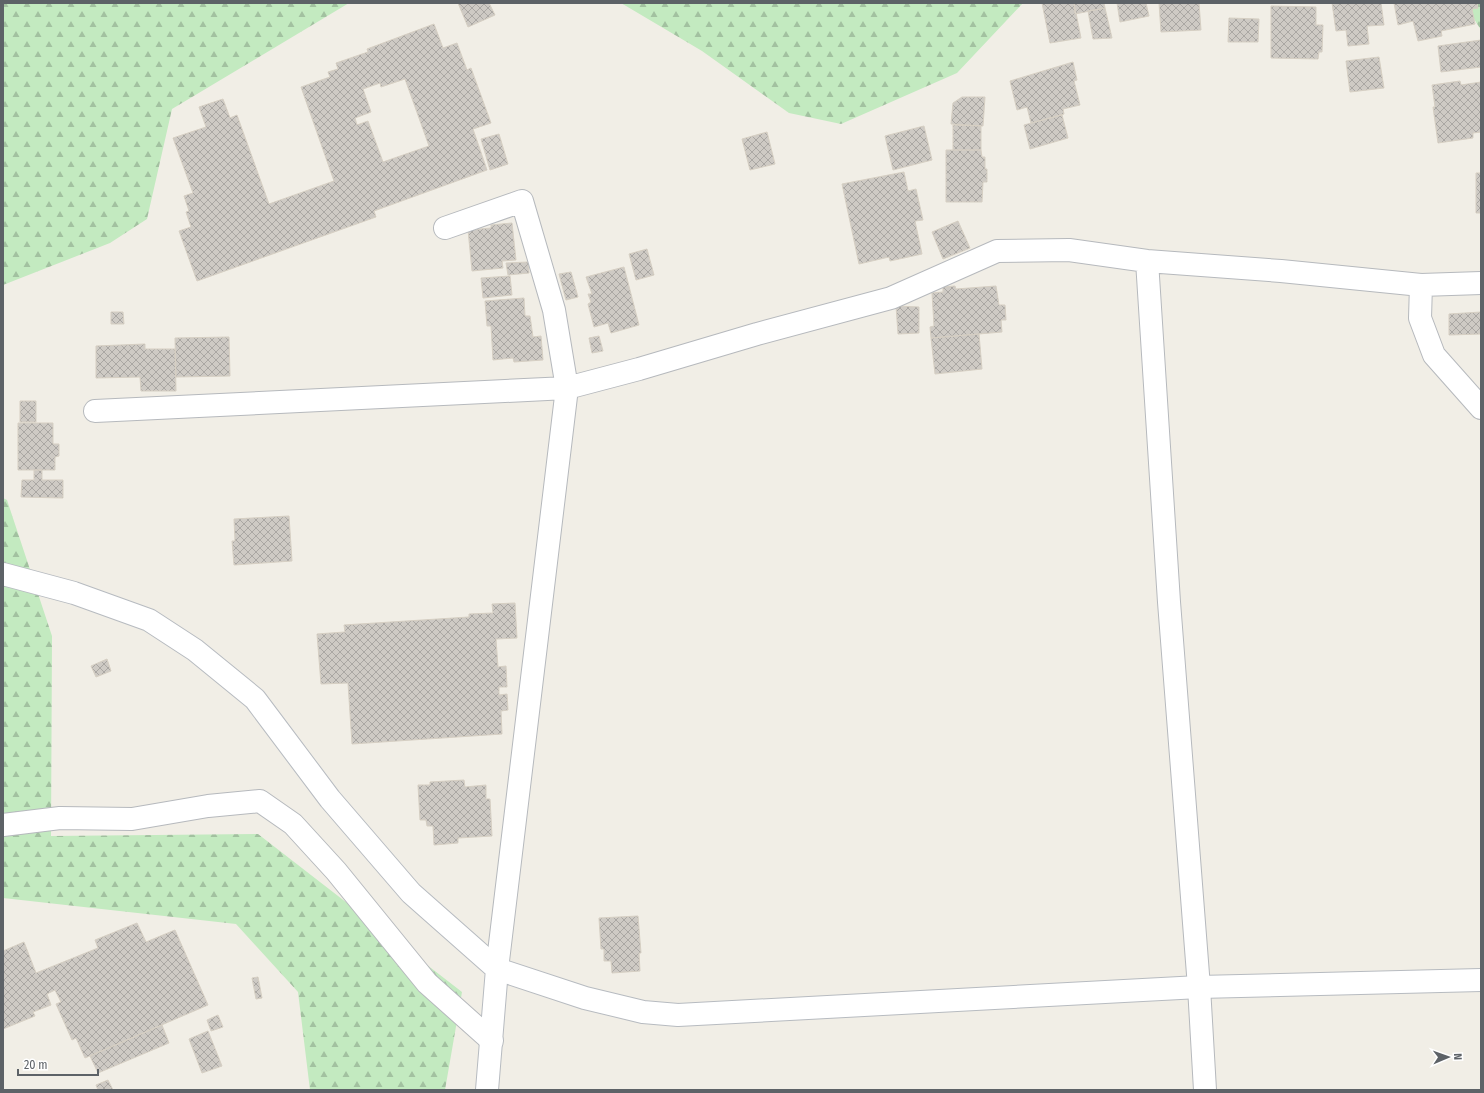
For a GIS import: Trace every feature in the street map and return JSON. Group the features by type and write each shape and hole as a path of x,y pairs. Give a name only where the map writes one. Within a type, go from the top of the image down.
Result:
{"street":[{"path":"445,228 522,201 554,310 567,388 497,970 487,1090"},
{"path":"95,411 567,388 891,298 997,251 1069,250 1147,261 1421,284 1481,283"},
{"path":"1147,261 1169,602 1199,987 1205,1090"},
{"path":"1421,284 1420,318 1434,355 1481,408"},
{"path":"3,574 74,593 149,620 195,650 255,699 330,799 411,892 497,970 585,998 642,1012 678,1015 1199,987 1481,980"},
{"path":"3,825 60,818 132,819 208,806 260,800 293,824 336,871 427,983 492,1041"}],"green space":[{"path":"3,3 349,3 172,109 147,219 110,243 3,285"},
{"path":"621,3 1023,3 957,73 841,124 789,113 702,51"},
{"path":"1464,3 1481,3 1481,30"},
{"path":"3,498 7,500 52,636 51,836 258,834 462,992 445,1090 310,1090 298,992 236,924 3,898"}],"building":[{"path":"458,3 489,3 495,15 468,27"},
{"path":"1042,3 1074,3 1081,38 1050,43"},
{"path":"1074,3 1104,3 1105,8 1075,14"},
{"path":"1117,3 1146,3 1149,16 1120,22"},
{"path":"1159,3 1199,3 1201,30 1161,32"},
{"path":"1332,3 1381,3 1384,25 1367,26 1369,44 1348,46 1346,30 1336,31"},
{"path":"1394,3 1477,3 1478,8 1472,9 1475,24 1441,31 1442,36 1418,41 1413,21 1398,25"},
{"path":"1271,6 1316,7 1316,25 1323,25 1322,52 1319,52 1318,59 1271,58"},
{"path":"1105,8 1112,38 1093,39 1088,11"},
{"path":"1229,18 1259,19 1258,42 1228,42"},
{"path":"434,24 443,48 457,43 467,70 471,68 491,123 473,129 487,170 374,211 376,217 197,281 179,231 191,227 186,212 189,211 184,196 193,193 173,138 206,127 199,107 223,99 230,118 237,115 269,204 334,181 301,87 330,77 328,72 338,69 336,63 368,52 367,49","holes":["405,79 429,146 383,162 368,121 357,125 355,118 371,112 363,89 380,83 381,87"]},
{"path":"1481,40 1481,67 1441,72 1438,46"},
{"path":"1379,57 1384,88 1350,92 1346,61"},
{"path":"1073,62 1077,80 1074,81 1080,105 1063,109 1064,114 1031,123 1027,107 1017,110 1010,81"},
{"path":"1460,81 1461,85 1481,82 1481,132 1473,133 1473,138 1438,143 1433,107 1435,107 1432,85"},
{"path":"962,97 985,97 983,126 951,124 953,103"},
{"path":"1062,115 1068,138 1030,149 1024,125"},
{"path":"953,125 981,126 981,150 953,150"},
{"path":"924,126 932,160 893,170 885,136"},
{"path":"767,132 775,164 750,170 742,139"},
{"path":"499,134 508,164 490,170 481,139"},
{"path":"946,150 981,150 982,157 985,157 985,169 987,169 987,182 983,182 982,202 946,202"},
{"path":"904,172 908,191 916,189 923,220 915,221 922,254 890,261 889,257 859,264 842,184"},
{"path":"1476,173 1481,173 1481,213 1476,213"},
{"path":"958,221 970,248 943,259 932,232"},
{"path":"512,223 516,260 502,261 503,268 472,271 468,230 491,228 491,225"},
{"path":"647,249 654,275 636,280 629,254"},
{"path":"528,262 529,273 508,275 506,263"},
{"path":"624,267 639,325 611,333 608,323 594,327 588,304 591,302 588,294 592,294 586,277"},
{"path":"571,272 578,297 566,300 559,274"},
{"path":"510,276 512,295 483,298 481,278"},
{"path":"955,286 956,289 996,286 999,305 1005,305 1006,320 1001,320 1002,332 931,338 930,327 934,326 932,293 943,292 943,287"},
{"path":"524,298 525,316 530,316 533,337 541,336 543,360 514,362 513,358 493,360 491,326 487,326 485,301"},
{"path":"896,306 919,307 919,333 898,334"},
{"path":"111,312 123,312 124,324 111,324"},
{"path":"1481,312 1481,334 1449,335 1449,314"},
{"path":"979,334 982,369 935,374 931,338"},
{"path":"599,336 603,351 592,353 589,338"},
{"path":"229,337 230,376 176,377 175,338"},
{"path":"145,344 145,349 175,349 176,391 141,391 140,377 96,378 96,346"},
{"path":"20,401 36,401 36,422 20,422"},
{"path":"18,423 53,423 53,444 59,444 59,456 55,457 55,470 18,470"},
{"path":"34,470 42,470 42,480 63,480 63,498 21,497 22,480 34,480"},
{"path":"289,516 292,561 234,565 232,541 235,541 234,519"},
{"path":"515,603 517,638 496,639 498,667 506,666 507,687 499,687 499,695 507,694 508,710 501,711 502,734 352,744 348,683 321,684 317,634 345,632 344,625 469,617 469,614 493,613 492,604"},
{"path":"107,659 111,671 96,677 91,666"},
{"path":"464,780 465,787 486,785 486,799 490,799 492,836 458,838 458,843 434,845 433,826 427,826 426,820 420,820 418,785 430,785 430,782"},
{"path":"638,916 641,953 639,953 640,971 612,973 611,961 604,961 604,949 601,949 599,918"},
{"path":"137,923 146,942 175,930 208,1005 85,1058 76,1038 72,1040 56,1004 61,1002 55,990 47,994 51,1005 33,1012 35,1016 3,1029 3,951 24,942 36,973 98,948 95,940"},
{"path":"258,977 262,998 256,999 252,978"},
{"path":"218,1015 223,1027 211,1031 207,1020"},
{"path":"162,1025 169,1043 98,1073 90,1056"},
{"path":"208,1031 222,1066 202,1073 189,1039"},
{"path":"108,1080 113,1090 98,1090 96,1085"}]}
